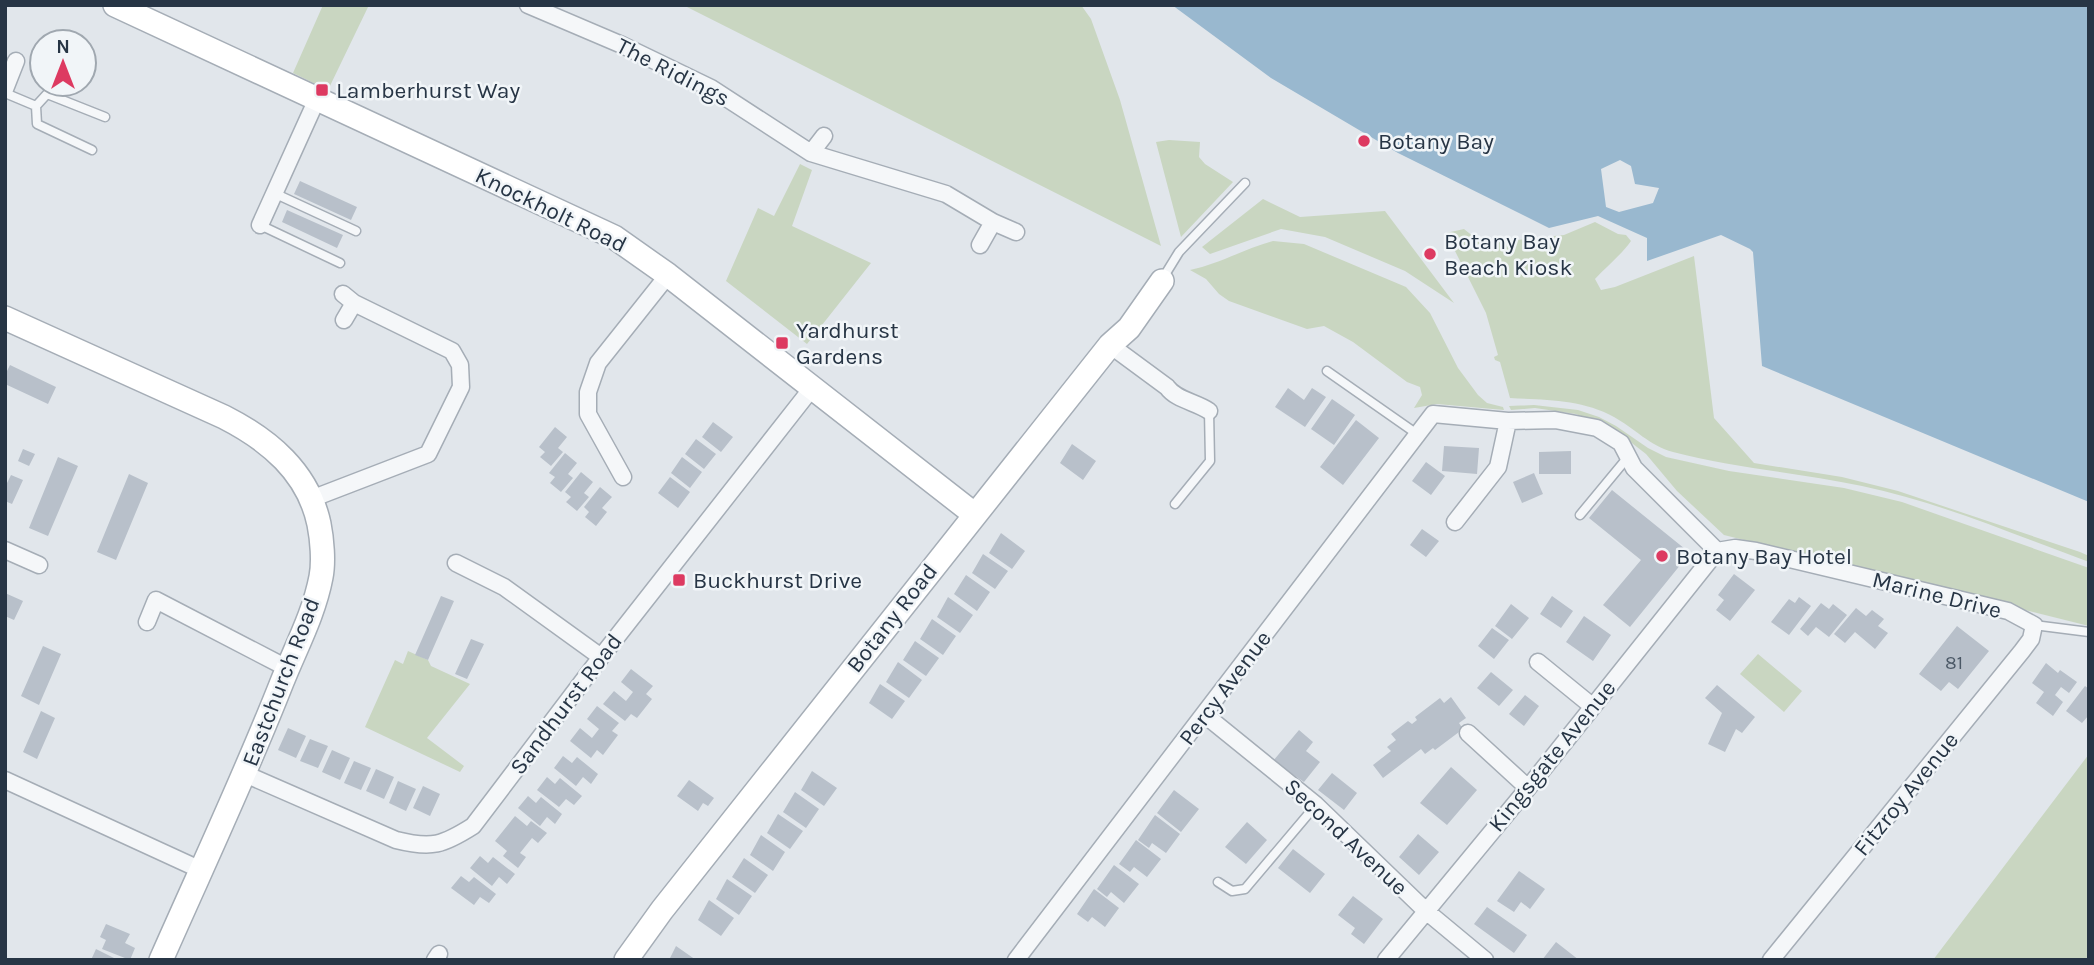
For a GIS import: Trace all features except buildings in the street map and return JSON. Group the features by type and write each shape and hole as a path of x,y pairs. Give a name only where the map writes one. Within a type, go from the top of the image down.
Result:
{"street":[{"name":"Knockholt Road","path":"115,5 614,237 668,275 974,514"},
{"name":"The Ridings","path":"528,5 622,45 712,88 811,153 946,194 993,222 1016,232"},
{"path":"5,91 16,61"},
{"path":"260,225 317,99"},
{"path":"811,153 824,136"},
{"path":"980,245 993,222"},
{"path":"623,478 588,414 588,392 598,363 668,275"},
{"name":"Botany Road","path":"626,960 662,910 974,514 1110,345 1129,328 1162,281"},
{"path":"312,499 428,454 461,387 460,365 452,351 349,298 344,320"},
{"name":"Eastchurch Road","path":"5,318 213,411 255,433 298,474 312,499 320,526 322,575 311,614 245,774 161,960"},
{"path":"1110,345 1167,387 1172,394 1209,411"},
{"name":"Sandhurst Road","path":"245,774 396,840 417,846 446,843 473,826 601,657 812,388"},
{"name":"Percy Avenue","path":"1016,960 1433,414 1508,421"},
{"path":"1455,522 1498,467 1508,421 1555,420 1597,428 1621,443 1634,468 1717,551"},
{"name":"Marine Drive","path":"1717,551 1735,548 1756,551 2008,611 2034,625"},
{"path":"5,550 39,565"},
{"name":"Kingsgate Avenue","path":"1386,960 1528,788 1717,551"},
{"path":"456,563 504,587 601,657"},
{"path":"147,622 156,600 287,668"},
{"name":"Fitzroy Avenue","path":"1771,960 2022,651 2031,639 2034,625"},
{"path":"1536,659 1592,706"},
{"name":"Second Avenue","path":"1205,715 1316,805 1426,911 1485,960"},
{"path":"1468,733 1528,788"},
{"path":"5,780 201,870"}],"lane":[{"path":"5,91 36,106"},
{"path":"92,150 37,124 36,106 47,94 105,117"},
{"path":"1162,281 1179,252 1245,183"},
{"path":"276,194 356,231"},
{"path":"260,225 340,263"},
{"path":"1326,371 1418,434"},
{"path":"1175,504 1210,461 1209,411"},
{"path":"1580,515 1628,457"},
{"path":"2034,625 2089,632"},
{"path":"1218,882 1232,891 1245,889 1316,805"}],"green space":[{"path":"323,5 369,5 328,90 293,73"},
{"path":"683,5 1081,5 1091,19 1120,100 1161,246"},
{"path":"1156,142 1200,142 1199,157 1233,182 1181,237"},
{"path":"800,164 812,170 792,226 871,263 807,344 726,281 758,208 774,216"},
{"path":"1263,199 1300,217 1385,211 1454,303 1405,271 1325,237 1281,229 1210,254 1202,247"},
{"path":"1595,222 1618,234 1626,235 1631,241 1595,279 1601,290 1694,256 1714,418 1754,463 1842,477 1898,491 2080,552 2089,556 2089,562 1977,520 1891,493 1673,452 1649,441 1614,417 1589,407 1510,398 1500,362 1494,357 1498,355 1486,313 1446,233 1464,229 1479,241 1498,242 1564,235"},
{"path":"1273,241 1304,244 1406,287 1430,313 1458,368 1478,395 1487,403 1503,407 1504,410 1437,404 1414,408 1422,395 1420,387 1407,382 1353,342 1324,326 1307,329 1229,301 1206,279 1190,270"},
{"path":"1534,405 1578,410 1599,417 1666,457 1729,471 1844,488 1902,502 2089,568 2089,626 1724,535 1677,491 1646,454 1615,430 1576,414 1535,408 1511,410 1509,406"},
{"path":"408,651 428,660 431,666 470,684 427,738 464,766 460,772 365,727 395,660 403,664"},
{"path":"1758,654 1802,691 1784,712 1740,674"},
{"path":"2089,754 2089,960 1933,960"}],"water":[{"path":"1172,5 2089,5 2089,502 1762,366 1753,252 1750,249 1721,235 1647,261 1647,238 1598,216 1549,228 1398,153 1271,78","holes":["1620,160 1631,166 1635,184 1659,188 1653,203 1619,212 1606,207 1601,169"]}],"place":[{"name":"Lamberhurst Way","path":"322,90"},
{"name":"Botany Bay","path":"1364,141"},
{"name":"Botany Bay Beach Kiosk","path":"1430,254"},
{"name":"Yardhurst Gardens","path":"782,343"},
{"name":"Botany Bay Hotel","path":"1662,556"},
{"name":"Buckhurst Drive","path":"679,580"}]}
